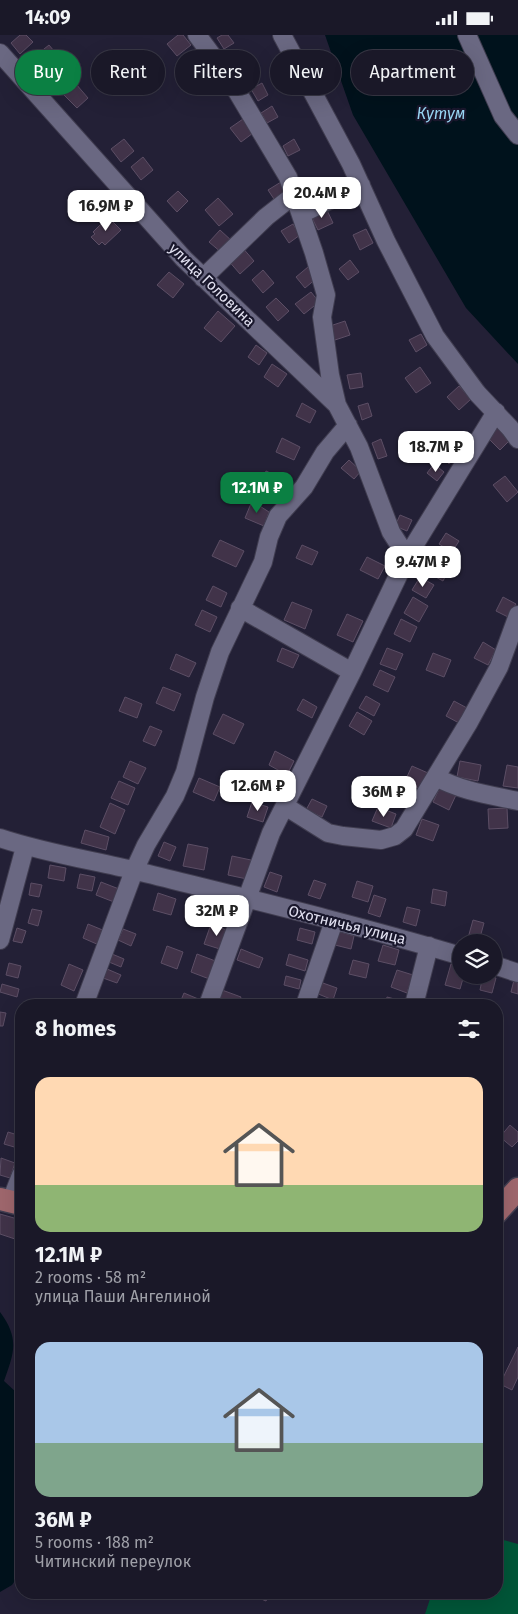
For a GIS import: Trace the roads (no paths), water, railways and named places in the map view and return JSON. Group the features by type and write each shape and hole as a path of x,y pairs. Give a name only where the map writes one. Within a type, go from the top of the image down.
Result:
{"main road":[{"path":"503,1205 518,1189"}],"street":[{"path":"197,35 229,78 288,177 326,295 322,317 330,375 337,405"},
{"path":"282,35 347,155 386,241 435,336 477,393 496,412 518,439"},
{"path":"466,35 503,116 518,135"},
{"name":"улица Головина","path":"0,53 184,259 337,405 359,447 391,532 407,557"},
{"path":"301,214 361,185"},
{"path":"204,278 266,217 294,195"},
{"path":"210,999 271,833 284,806 352,672 407,557 496,412"},
{"path":"86,999 134,871 146,845 175,796 185,772 205,697 220,652 263,562 269,537 278,515 304,487 325,452 348,425"},
{"path":"240,608 352,672"},
{"path":"284,806 328,833 381,840 395,836 404,829 470,722 499,667 518,615"},
{"path":"436,777 448,784 464,789 518,801"},
{"name":"Охотничья улица","path":"0,838 25,847 247,899 452,953"},
{"path":"0,941 25,847"},
{"path":"307,999 334,921"},
{"path":"416,999 429,946"},
{"path":"502,968 518,973"}],"water":[{"name":"Кутум","path":"325,35 518,35 518,364 466,308 353,115 341,81 341,50 330,50"},
{"path":"0,1312 13,1338 12,1354 4,1381 15,1391 15,1581 12,1585 0,1592"}]}
